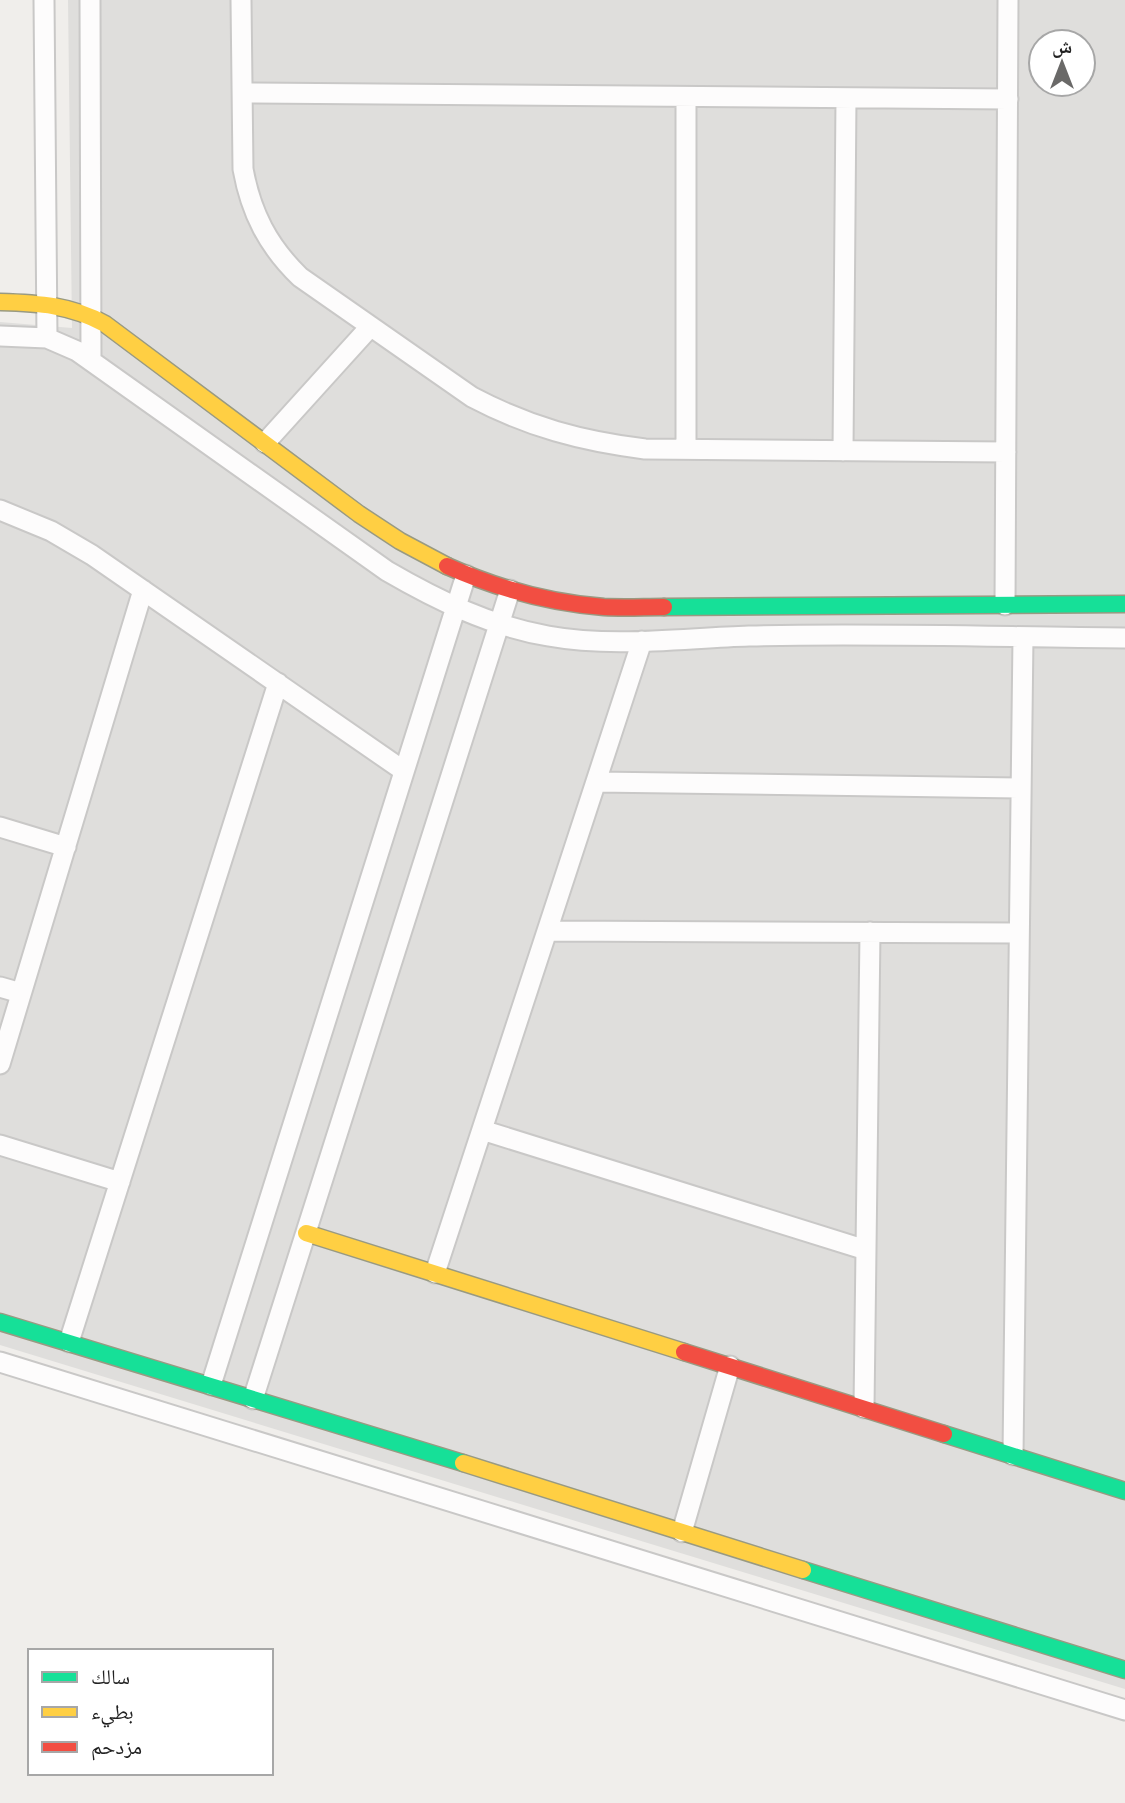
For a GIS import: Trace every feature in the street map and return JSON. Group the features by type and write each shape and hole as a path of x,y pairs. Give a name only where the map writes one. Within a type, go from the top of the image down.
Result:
{"street":[{"path":"44,0 47,338"},
{"path":"90,0 91,360"},
{"path":"241,0 243,169 251,205 267,239 282,260 300,277 471,397 532,425 564,435 645,449 1006,452"},
{"path":"1005,605 1008,0"},
{"path":"243,93 1008,99"},
{"path":"685,97 687,449"},
{"path":"844,451 846,98"},
{"path":"0,302 47,303 77,309 91,315 358,513 410,548 466,575 510,590 558,601 605,607 1125,604"},
{"path":"265,443 370,327"},
{"path":"0,335 47,338 62,343 91,360 387,571 420,590 499,624 548,636 599,641 750,636 1125,638"},
{"path":"0,510 71,541 404,771"},
{"path":"211,1385 466,575"},
{"path":"0,1064 143,590"},
{"path":"253,1399 510,590"},
{"path":"1013,1455 1023,637"},
{"path":"435,1273 642,640"},
{"path":"69,1342 278,683"},
{"path":"596,782 1021,788"},
{"path":"0,827 65,848"},
{"path":"547,931 1020,933"},
{"path":"864,1408 870,932"},
{"path":"0,987 21,993"},
{"path":"482,1130 866,1250"},
{"path":"0,1145 120,1182"},
{"path":"306,1233 1125,1491"},
{"path":"0,1322 211,1385 1125,1670"},
{"path":"0,1362 1125,1710"},
{"path":"682,1532 730,1366"}],"shaded area":[{"path":"68,0 1125,0 1125,1689 0,1345 0,322 72,328"}],"traffic: fast":[{"path":"664,607 1125,604"},
{"path":"0,1322 463,1463"},
{"path":"944,1434 1125,1491"},
{"path":"803,1570 1125,1670"}],"traffic: slow":[{"path":"0,302 54,306 105,324 359,514 400,541 447,566"},
{"path":"306,1233 684,1352"},
{"path":"463,1463 803,1570"}],"traffic: jam":[{"path":"447,566 504,588 564,602 604,607 664,607"},
{"path":"684,1352 944,1434"}]}
